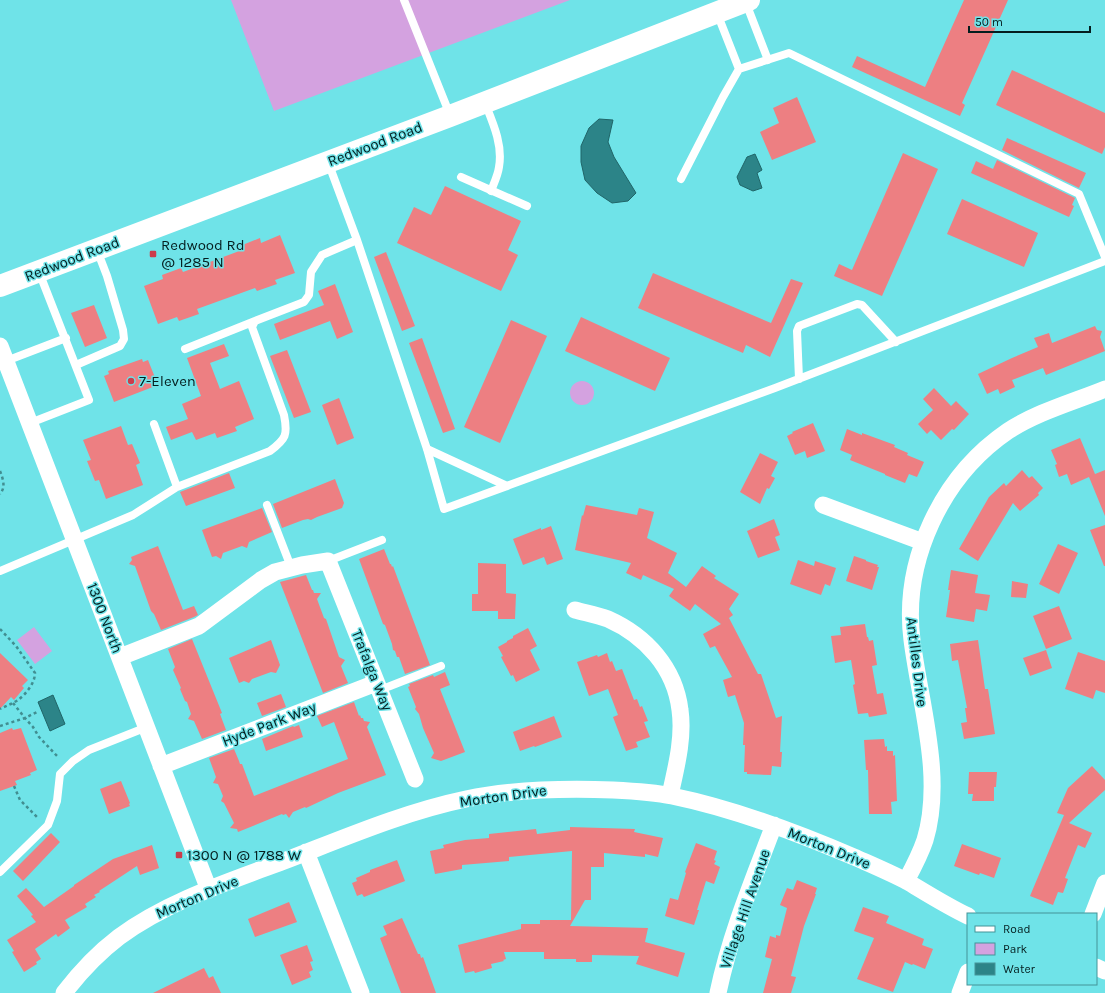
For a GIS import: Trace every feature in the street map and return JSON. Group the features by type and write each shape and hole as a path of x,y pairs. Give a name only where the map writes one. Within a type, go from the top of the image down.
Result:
{"main road":[{"name":"Redwood Road","path":"0,286 450,116 746,0"}],"street":[{"name":"1300 North","path":"3,353 209,890"},
{"name":"Antilles Drive","path":"906,881 924,841 929,823 931,800 932,776 930,750 912,639 910,614 916,568 923,542 932,520 944,499 967,468 989,445 1029,419 1105,389"},
{"path":"823,505 923,542"},
{"path":"120,657 199,626 261,580 275,572 291,567 328,561"},
{"name":"Trafalga Way","path":"328,561 415,779"},
{"path":"575,610 606,618 640,637 667,669 675,689 680,711 678,754 670,795"},
{"name":"Hyde Park Way","path":"162,766 378,687"},
{"name":"Morton Drive","path":"64,993 95,957 119,937 146,919 177,903 306,852 426,809 466,799 507,792 550,788 670,795 722,808 774,825 853,856 906,881 935,899 967,915"},
{"name":"Village Hill Avenue","path":"718,993 735,930 774,825"},
{"path":"306,852 361,993"},
{"path":"1093,913 1105,882"},
{"path":"960,993 967,975"}],"lane":[{"path":"404,0 450,116"},
{"path":"746,0 768,60"},
{"path":"717,12 739,69"},
{"path":"681,180 722,97 739,69 789,53 1079,194 1105,257"},
{"path":"484,102 495,129 500,152 499,168 491,191"},
{"path":"327,162 357,240 427,448 444,509 799,379 1105,262"},
{"path":"460,177 527,206"},
{"path":"185,349 304,302 309,295 311,272 322,255 357,240"},
{"path":"76,365 120,346 124,339 123,330 107,276 97,249"},
{"path":"30,423 89,400 39,272"},
{"path":"799,379 797,331 799,326 857,304 862,305 896,342"},
{"path":"0,571 133,515 177,487 270,451 281,443 287,430 284,415 253,334 252,327 256,321"},
{"path":"3,353 66,338"},
{"path":"154,424 177,487"},
{"path":"427,448 507,486"},
{"path":"267,505 291,567"},
{"path":"328,561 382,540"},
{"path":"378,687 441,666"},
{"path":"0,872 48,825 57,801 60,774 72,761 89,750 147,727"}],"path":[{"path":"0,471 4,483 0,494"},
{"path":"0,629 16,646 35,673 33,683 27,691 13,703 0,709"},
{"path":"13,703 30,722 39,737 58,756"},
{"path":"0,726 25,718 37,712"},
{"path":"14,786 20,800 39,820"}],"green space":[{"path":"231,0 570,0 274,111"},
{"path":"582,381 590,385 594,393 590,401 582,405 574,401 570,393 574,385"},
{"path":"34,627 52,651 35,664 17,640"}],"water":[{"path":"599,119 613,120 608,142 614,157 636,193 628,201 612,203 597,193 585,180 581,162 581,146 589,128"},
{"path":"755,154 762,170 757,173 762,188 753,191 740,185 737,177 747,157"},
{"path":"53,695 65,724 50,731 38,702"}],"building":[{"path":"964,0 1008,0 962,103 965,105 960,116 852,67 857,56 925,87"},
{"path":"1012,70 1105,113 1105,147 1102,154 996,105"},
{"path":"797,97 816,142 772,160 760,132 779,123 773,108"},
{"path":"1007,138 1086,173 1079,188 1002,150"},
{"path":"903,153 938,169 882,296 834,276 839,264 852,270"},
{"path":"997,160 1075,198 1072,205 1074,206 1069,217 971,173 976,161 993,169"},
{"path":"445,186 521,221 508,250 518,255 501,291 397,243 414,207 431,215"},
{"path":"962,199 1038,233 1024,267 947,234"},
{"path":"280,235 295,273 275,280 277,284 257,291 255,288 197,309 199,314 179,321 177,317 158,324 144,286 163,279 162,275 181,268 183,272 242,250 240,246 260,238 261,243"},
{"path":"386,252 415,326 402,331 374,257"},
{"path":"653,273 771,323 791,279 803,283 770,357 746,345 743,353 638,308"},
{"path":"335,284 353,332 337,339 330,321 280,340 274,324 324,305 318,291"},
{"path":"94,305 107,338 85,347 71,313"},
{"path":"581,317 670,358 655,391 565,351"},
{"path":"511,320 547,336 500,443 464,427"},
{"path":"1095,326 1097,330 1102,331 1100,337 1105,351 1046,375 1043,368 1012,380 1015,387 1000,394 998,389 987,394 978,374 1038,347 1034,338 1049,333 1052,343"},
{"path":"422,338 455,429 443,433 409,343"},
{"path":"224,344 229,356 210,363 220,389 239,381 254,419 235,427 237,431 217,438 215,433 196,440 192,432 171,440 166,427 188,419 182,404 201,396 187,358"},
{"path":"287,350 311,412 294,418 270,356"},
{"name":"7-Eleven","path":"142,359 143,362 148,360 158,385 114,402 104,376 109,374 108,371"},
{"path":"934,388 951,406 956,401 969,414 954,430 952,429 941,440 931,430 927,434 918,424 933,410 923,399"},
{"path":"339,398 354,438 337,445 322,405"},
{"path":"813,423 825,451 807,458 805,451 795,455 787,436 793,433 792,432"},
{"path":"121,426 128,445 132,444 140,463 136,465 143,485 106,499 99,480 95,481 87,461 91,460 83,440"},
{"path":"847,429 895,445 894,447 908,453 907,455 924,462 917,477 909,474 905,483 850,460 852,455 840,450"},
{"path":"1080,438 1095,474 1105,470 1105,516 1089,477 1071,485 1067,474 1059,477 1055,465 1057,464 1051,450"},
{"path":"760,453 778,462 771,476 775,478 769,489 767,488 760,504 740,492"},
{"path":"1022,470 1029,478 1032,476 1043,488 1038,493 1039,495 1020,511 1013,503 978,561 959,549 989,497 1004,483 1006,486"},
{"path":"229,473 235,488 186,506 180,492"},
{"path":"335,479 344,503 342,508 311,520 303,520 282,528 273,504"},
{"path":"586,505 637,515 639,508 654,512 647,538 677,553 668,573 686,587 702,566 716,576 714,578 739,594 729,609 733,615 729,618 758,674 761,674 776,718 782,716 780,752 782,752 781,767 772,766 771,775 747,774 747,772 744,772 744,723 735,695 728,697 723,680 732,677 715,646 710,648 703,634 721,624 695,604 690,611 669,596 674,589 643,575 641,580 626,573 631,563 575,550 582,515 583,516"},
{"path":"262,508 272,532 249,542 247,548 242,546 223,553 221,559 216,556 212,557 202,530"},
{"path":"774,519 780,535 775,537 780,550 758,558 747,531"},
{"path":"1105,525 1105,566 1104,566 1090,530"},
{"path":"551,526 563,559 547,565 544,557 523,565 513,539 541,528 541,530"},
{"path":"1058,544 1078,553 1059,594 1039,584"},
{"path":"158,546 183,610 194,606 198,615 161,630 154,614 151,611 135,566 129,564 132,560 131,557"},
{"path":"384,549 390,564 392,567 393,566 430,665 405,674 399,657 397,657 395,651 393,650 385,625 383,624 359,559"},
{"path":"854,556 878,565 877,567 879,567 872,590 846,581"},
{"path":"798,560 814,566 815,561 836,568 830,586 825,584 821,595 790,584"},
{"path":"478,563 506,564 506,593 516,594 515,619 498,619 498,611 472,611 472,594 478,594"},
{"path":"951,570 978,575 975,593 990,595 987,611 976,609 974,622 946,617"},
{"path":"306,575 314,593 321,593 317,599 324,618 326,619 339,657 345,660 341,666 348,683 323,693 280,582"},
{"path":"1012,581 1028,584 1026,598 1011,597"},
{"path":"1059,606 1072,639 1046,649 1033,616"},
{"path":"865,624 869,641 873,640 877,665 872,666 877,694 883,693 887,714 869,717 868,713 858,714 853,685 855,684 851,660 835,663 831,636 841,635 840,627"},
{"path":"528,628 537,646 530,650 540,670 516,682 513,675 511,676 501,657 503,656 498,647 513,638 513,636"},
{"path":"192,639 222,713 220,714 226,730 202,739 194,721 188,719 191,714 173,670 175,667 168,649"},
{"path":"271,640 280,665 276,673 271,672 252,679 249,683 244,681 239,683 229,658"},
{"path":"978,640 985,689 988,689 995,734 964,739 961,723 967,722 965,708 967,708 958,660 952,661 950,644"},
{"path":"1046,650 1052,668 1030,676 1023,658"},
{"path":"1078,652 1105,661 1105,693 1096,690 1093,699 1065,689"},
{"path":"0,653 28,680 22,686 24,688 14,700 11,697 0,709"},
{"path":"607,653 610,662 612,661 616,671 622,669 634,700 637,699 640,707 642,706 648,721 644,722 650,737 636,742 638,747 626,751 613,717 618,715 608,689 589,696 577,662 597,655 598,657"},
{"path":"445,672 450,685 440,689 465,752 441,761 431,758 434,753 423,728 419,714 415,709 416,707 408,687 410,686 409,684 433,675 434,677"},
{"path":"281,694 286,707 262,716 257,703"},
{"path":"354,702 359,716 360,715 361,718 363,718 364,721 370,722 367,727 386,775 293,812 289,818 286,814 282,814 238,832 237,829 230,828 234,823 224,803 221,801 223,796 218,784 213,783 216,777 209,758 234,749 240,764 242,764 254,796 348,759 334,722 322,727 317,716"},
{"path":"554,716 562,737 520,751 513,732"},
{"path":"299,725 303,737 266,751 262,739"},
{"path":"12,728 13,730 21,728 37,770 30,773 31,775 15,781 17,785 0,791 0,733"},
{"path":"884,739 885,747 887,746 887,751 893,751 893,756 895,755 897,801 891,802 892,814 869,814 868,770 866,770 864,740"},
{"path":"1092,766 1105,780 1105,790 1069,823 1092,833 1085,848 1078,845 1065,878 1068,879 1063,893 1058,892 1053,905 1030,896 1064,815 1057,813 1068,788"},
{"path":"969,772 997,772 996,787 994,787 994,801 972,801 973,794 968,794"},
{"path":"121,781 130,806 109,814 100,789"},
{"path":"570,827 635,829 634,832 663,838 658,857 645,854 645,857 604,853 604,867 591,867 591,900 585,900 570,926 648,928 645,942 685,953 678,977 636,964 639,956 592,955 592,962 576,962 576,959 544,959 544,952 504,952 506,959 503,960 504,961 491,964 492,968 475,973 474,971 465,973 458,945 521,929 521,924 540,924 540,920 571,920 572,851 509,857 509,861 462,865 462,869 435,874 430,851 444,848 443,845 465,840 489,838 489,834 536,829 537,834 570,830"},
{"path":"51,833 60,842 23,881 13,871"},
{"path":"696,843 717,851 714,860 716,861 714,864 720,867 714,884 706,881 694,925 665,916 670,898 678,900 686,873 685,872"},
{"path":"962,844 1001,858 994,878 980,873 979,875 954,866"},
{"path":"152,845 159,868 140,875 137,866 99,891 100,892 94,895 96,897 85,904 87,907 65,920 70,928 58,937 56,934 35,949 41,959 36,962 37,964 24,972 12,952 14,951 7,940 36,922 31,916 33,915 17,896 26,888 44,907 113,859"},
{"path":"397,860 405,881 364,897 362,894 357,896 352,883 357,881 356,878 370,872 370,870"},
{"path":"797,880 817,888 804,926 791,976 796,977 791,993 763,993 772,959 765,957 770,936 776,938 776,935 780,936 787,908 780,905 787,888 793,890"},
{"path":"289,902 297,922 255,937 248,919"},
{"path":"863,907 889,916 886,923 924,939 922,945 933,949 925,969 905,962 893,992 857,979 874,938 854,931"},
{"path":"402,918 418,954 420,954 421,958 423,957 436,993 401,993 380,938 387,935 383,926"},
{"path":"307,945 313,961 310,962 313,970 309,972 311,977 292,985 280,955"},
{"path":"204,968 209,978 213,976 221,993 153,993"}],"place":[{"name":"Redwood Rd @ 1285 N","path":"153,254"},
{"name":"7-Eleven","path":"131,381"},
{"name":"1300 N @ 1788 W","path":"179,855"}]}
